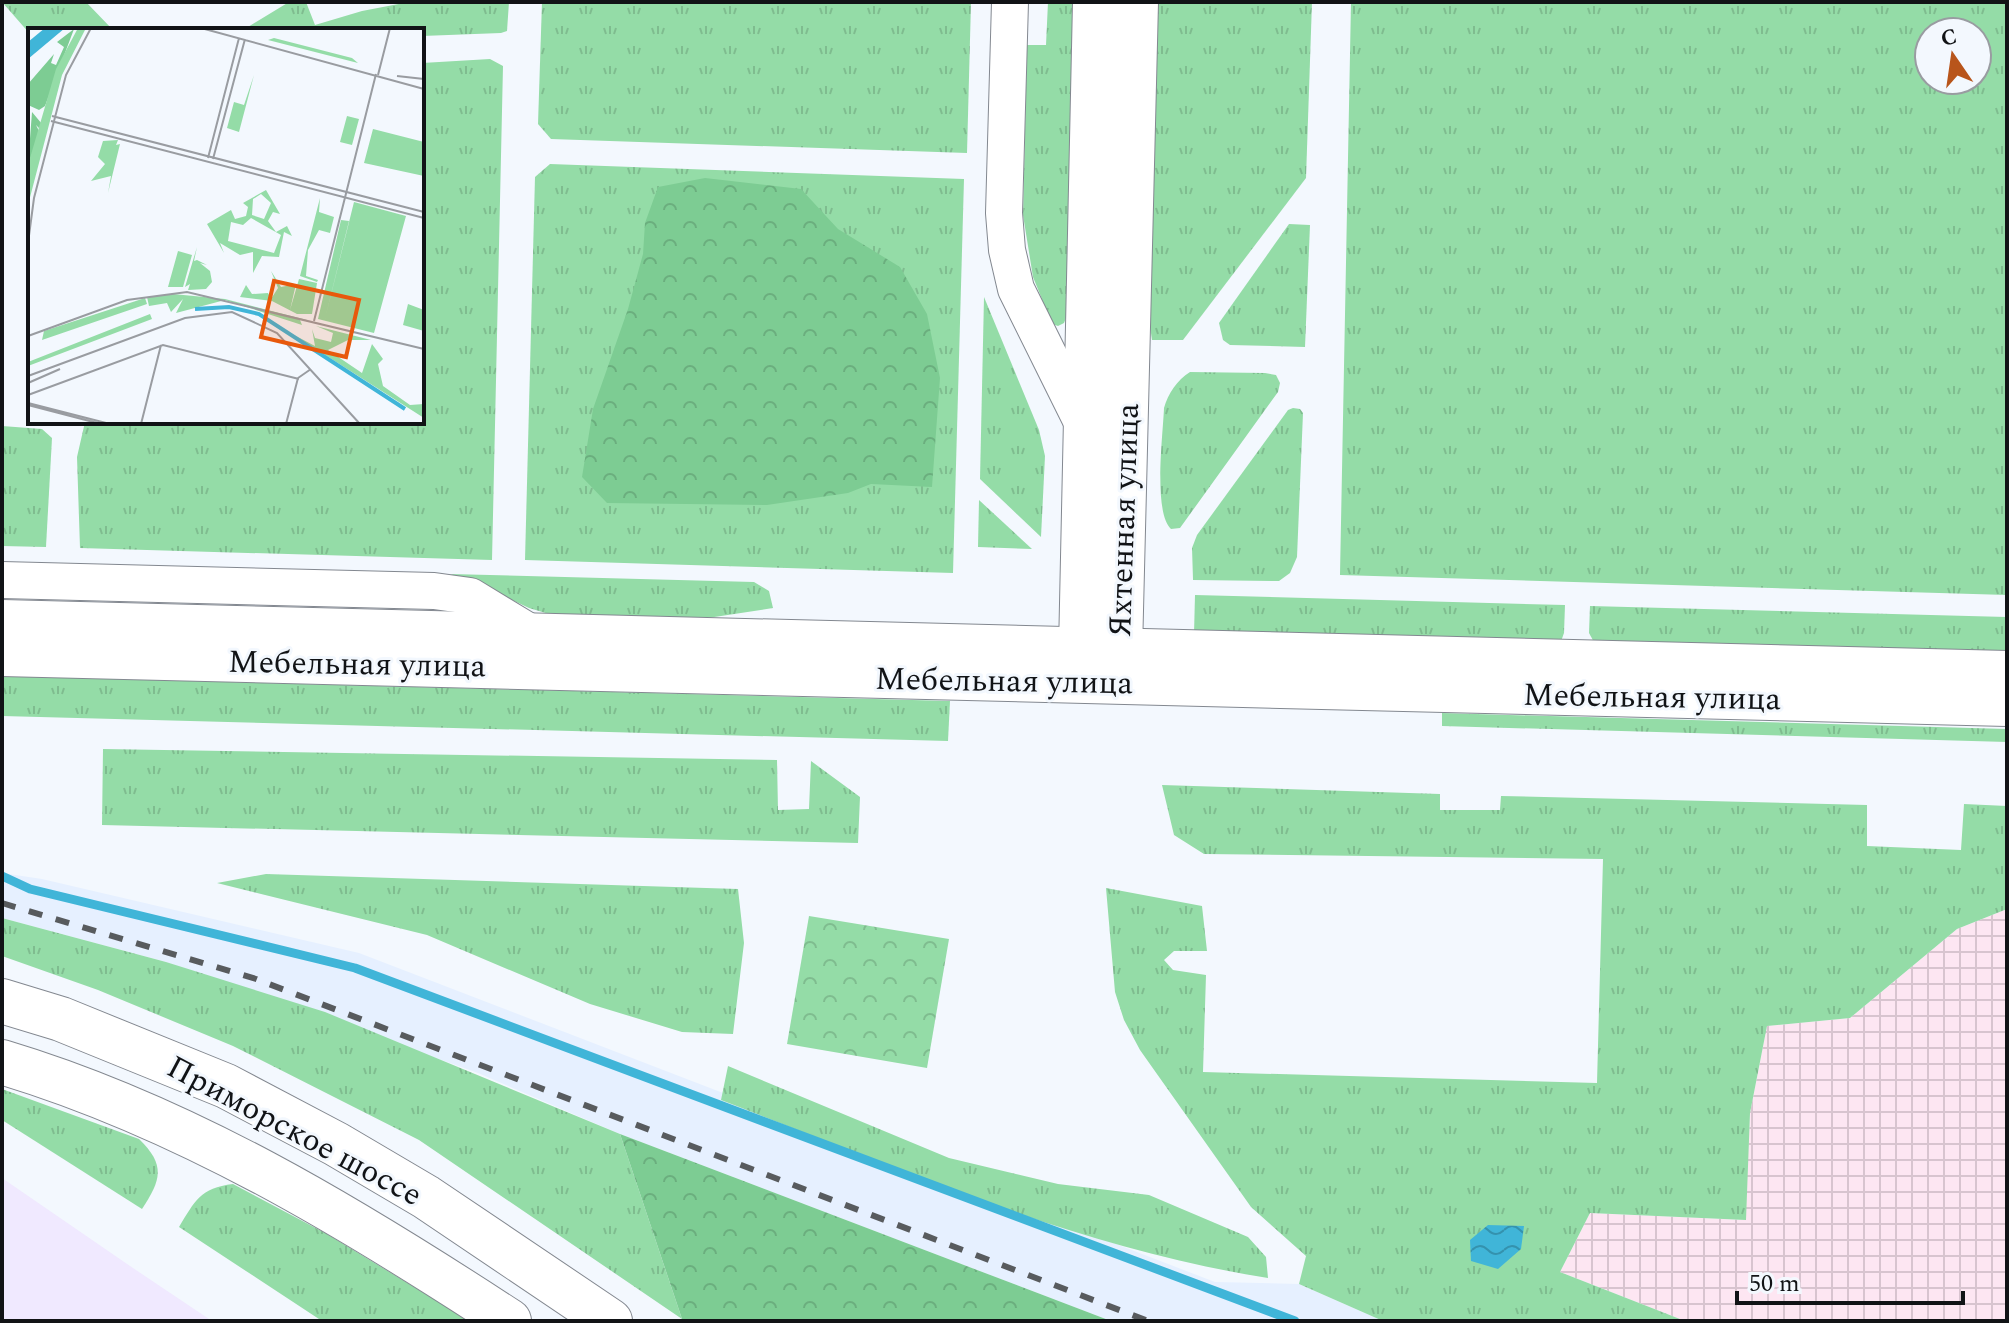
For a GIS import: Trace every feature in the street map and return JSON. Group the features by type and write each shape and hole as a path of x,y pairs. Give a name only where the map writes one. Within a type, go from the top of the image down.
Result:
{"street":[{"path":"1010,2 1004,213 1007,250 1016,289 1085,428"},
{"name":"Яхтенная улица","path":"1095,2 1085,428 1100,661"},
{"name":"Яхтенная улица","path":"1100,661 1136,2"},
{"path":"2,580 434,591 470,596 536,636"},
{"name":"Мебельная улица","path":"2,622 536,636 2007,704"},
{"name":"Мебельная улица","path":"2,654 1100,661 2007,673"},
{"name":"Приморское шоссе","path":"2,1001 61,1019 226,1086 295,1122 426,1197 610,1321"},
{"name":"Приморское шоссе","path":"2,1062 37,1072 202,1140 397,1247 509,1321"}],"shaded area":[{"path":"2,873 42,879 359,953 1215,1282 1299,1284 1383,1321 1111,1321 620,1134 478,1073 166,962 2,918"},
{"path":"2007,909 2007,1321 1685,1321 1560,1272 1590,1213 1745,1220 1750,1113 1767,1026 1850,1018 1957,929"},
{"path":"2,1178 130,1266 212,1321 2,1321"}],"green space":[{"path":"2,2 86,2 111,28 28,28 28,32"},
{"path":"289,2 306,2 315,25 362,11 409,2 509,2 507,31 501,33 424,36 424,28 246,28"},
{"path":"542,2 971,2 967,153 551,139 538,124"},
{"path":"1048,2 1074,2 1066,318 1058,326 1052,324 1033,277 1023,215 1027,45 1046,45"},
{"path":"1146,2 1312,2 1306,178 1183,340 1152,340 1139,253"},
{"path":"1351,2 2007,2 2007,595 1340,575"},
{"path":"490,59 503,66 492,560 80,548 77,457 85,424 424,424 424,63"},
{"path":"550,164 964,179 953,573 525,560 535,177"},
{"path":"705,178 801,189 838,229 900,267 927,314 940,378 932,487 871,484 848,493 767,505 607,503 582,477 593,409 628,309 643,254 645,223 658,187"},
{"path":"1289,224 1310,225 1305,347 1230,345 1223,340 1219,323"},
{"path":"984,297 1039,430 1045,456 1041,537 980,479"},
{"path":"1190,372 1265,373 1276,375 1280,383 1278,392 1180,528 1171,529 1165,520 1161,490 1164,408 1174,388"},
{"path":"1293,408 1303,413 1297,557 1290,573 1279,581 1193,580 1192,548 1197,535 1288,410"},
{"path":"2,426 42,429 52,438 46,547 2,546"},
{"path":"979,500 1032,549 978,547"},
{"path":"450,574 754,582 769,591 773,608 688,621 559,617 529,608 475,582"},
{"path":"1195,595 1565,605 1564,633 1560,644 1194,634"},
{"path":"1590,606 2007,617 2007,655 1595,644 1589,633"},
{"path":"2,676 950,701 948,741 2,716"},
{"path":"1442,713 2007,729 2007,742 1442,726"},
{"path":"103,749 777,760 778,810 809,809 811,761 860,797 858,843 102,825"},
{"path":"1162,785 1440,794 1440,810 1500,810 1501,796 1867,805 1867,846 1961,850 1964,804 2007,806 2007,909 1957,929 1850,1018 1767,1026 1750,1113 1746,1220 1590,1213 1560,1272 1685,1321 1383,1321 1299,1284 1306,1256 1251,1207 1140,1050 1124,1020 1115,992 1106,888 1202,906 1207,951 1174,951 1164,960 1173,970 1206,975 1203,1072 1597,1083 1603,859 1204,854 1174,835"},
{"path":"266,874 738,889 744,943 733,1034 682,1032 590,1004 427,935 217,883"},
{"path":"809,916 949,939 927,1068 787,1044"},
{"path":"2,918 166,962 325,1012 620,1134 682,1319 419,1140 233,1046 98,990 2,956"},
{"path":"728,1066 949,1158 1058,1184 1149,1195 1248,1237 1266,1257 1268,1278 1197,1265 1058,1227 855,1153 721,1100"},
{"path":"2,1089 139,1139 154,1157 158,1173 142,1209 2,1120"},
{"path":"620,1134 1111,1321 686,1321 682,1319"},
{"path":"233,1184 327,1234 470,1321 322,1321 179,1227 200,1197 213,1189"}],"water":[{"path":"1488,1225 1524,1226 1521,1249 1498,1269 1471,1261 1470,1240"}],"waterway":[{"path":"2,876 30,889 355,968 1295,1321"}],"railway":[{"path":"2,903 256,979 1148,1321"}]}
